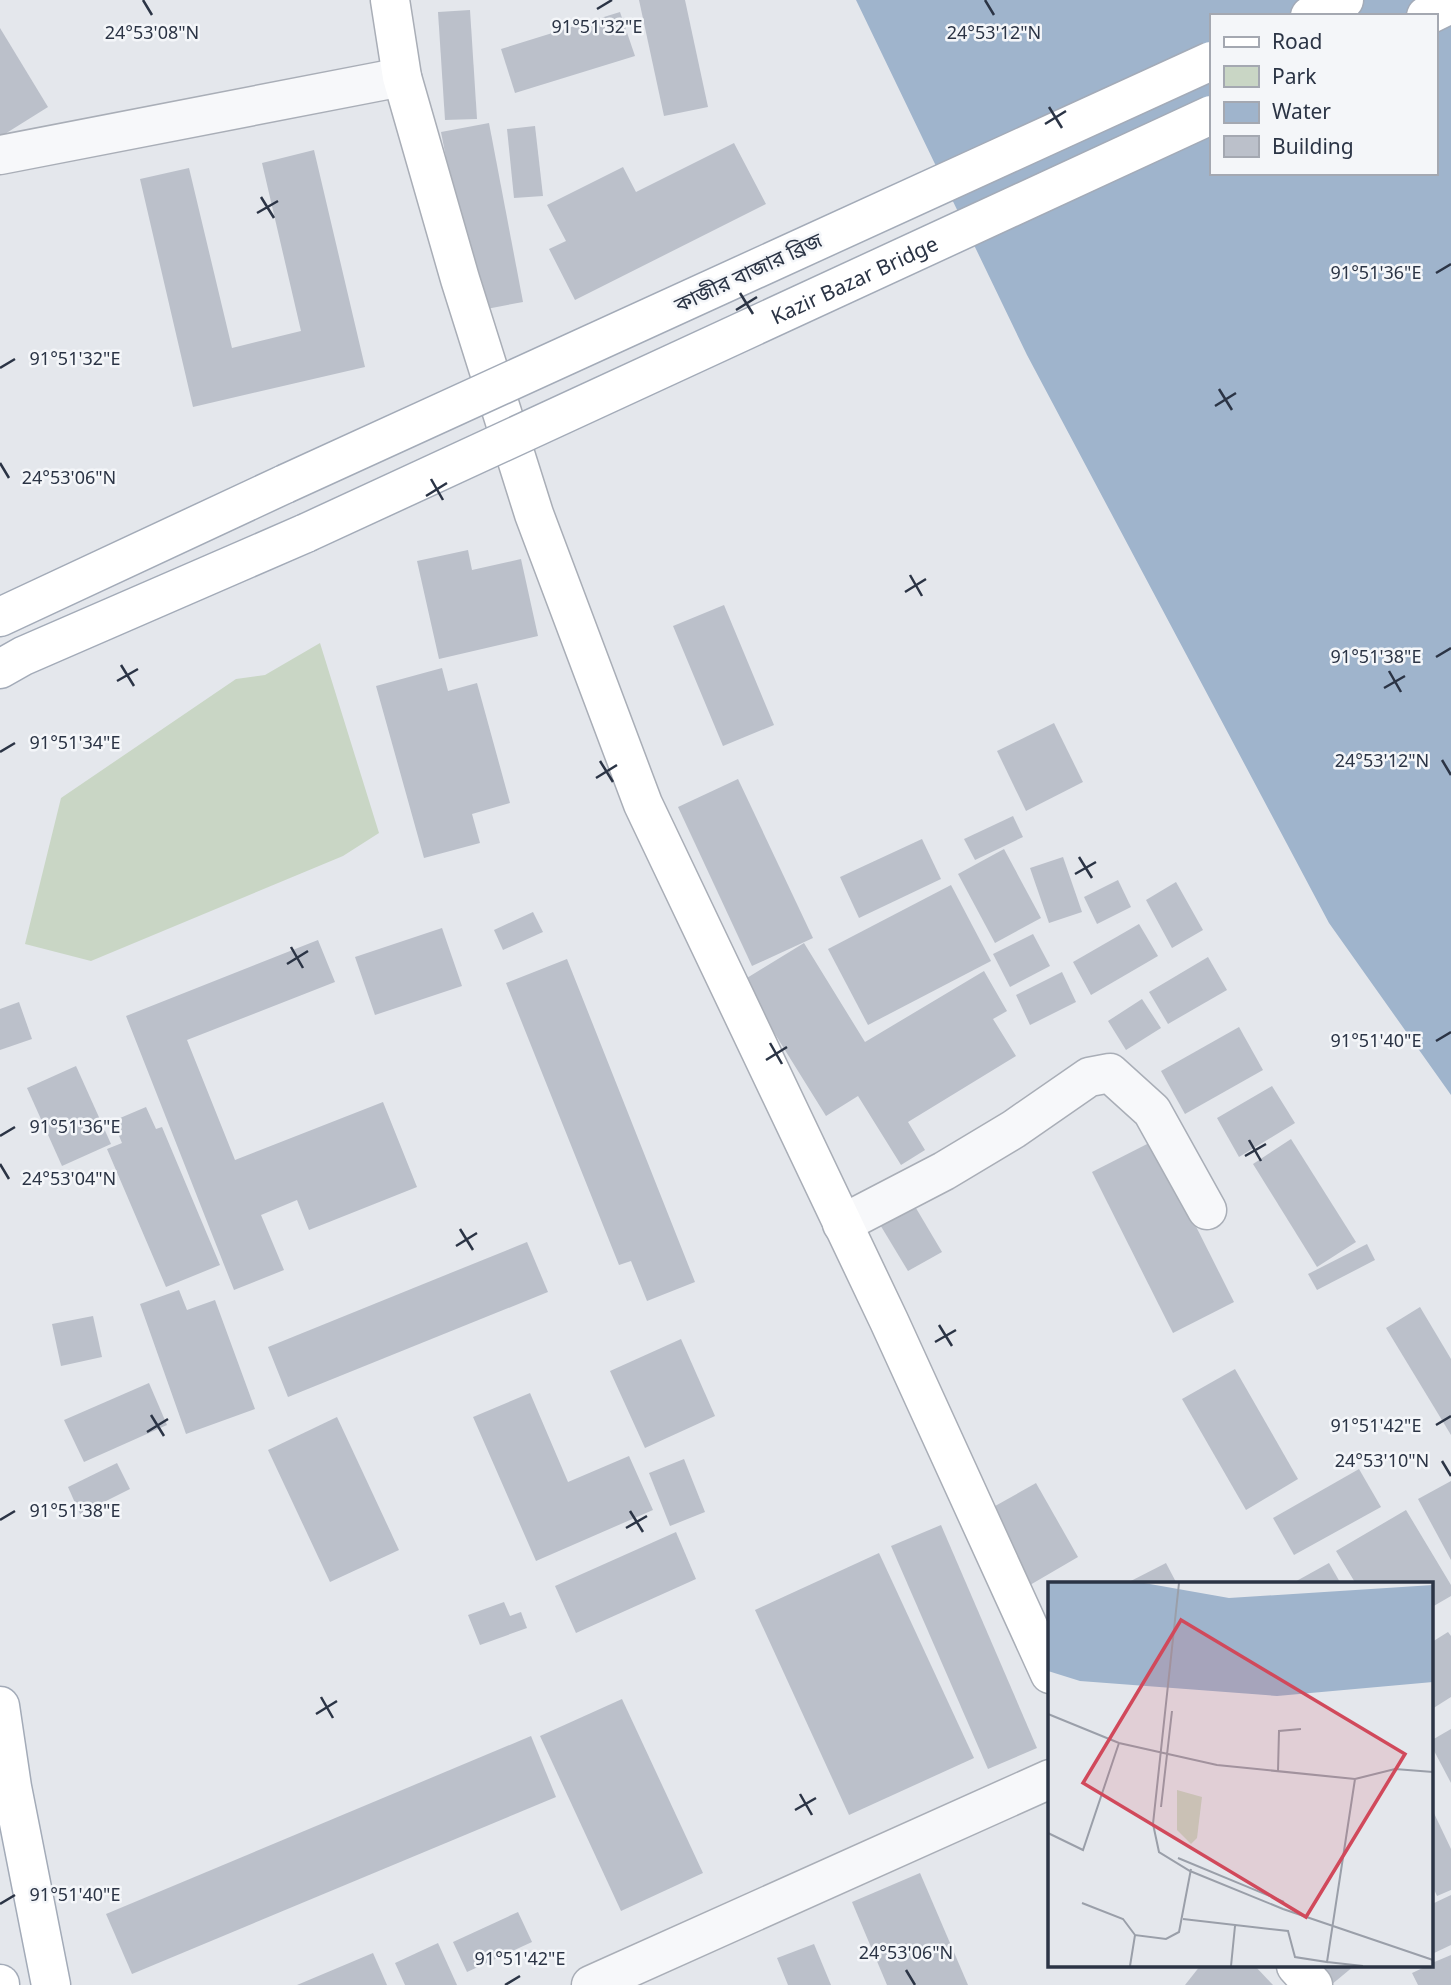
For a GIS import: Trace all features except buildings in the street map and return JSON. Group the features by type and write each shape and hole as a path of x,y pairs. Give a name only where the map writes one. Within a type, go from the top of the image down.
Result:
{"main road":[{"path":"390,0 402,77 460,279 534,514 643,804 842,1224 1048,1670"},
{"path":"1314,14 1344,0"},
{"path":"1430,14 1451,4"},
{"name":"কাজীর বাজার ব্রিজ","path":"0,617 1210,61"},
{"name":"Kazir Bazar Bridge","path":"0,669 23,656 306,533 1210,115"},
{"path":"0,1706 12,1787 51,1985"},
{"path":"1298,1968 1313,1985"}],"street":[{"path":"0,155 402,77"},
{"path":"842,1224 944,1171 1014,1129 1089,1077 1110,1073 1152,1111 1207,1210"},
{"path":"592,1985 1048,1780"}],"green space":[{"path":"320,643 379,833 343,856 91,961 25,944 61,798 236,679 265,675"}],"water":[{"path":"856,0 1451,0 1451,1095 1329,923 1027,355"}]}
